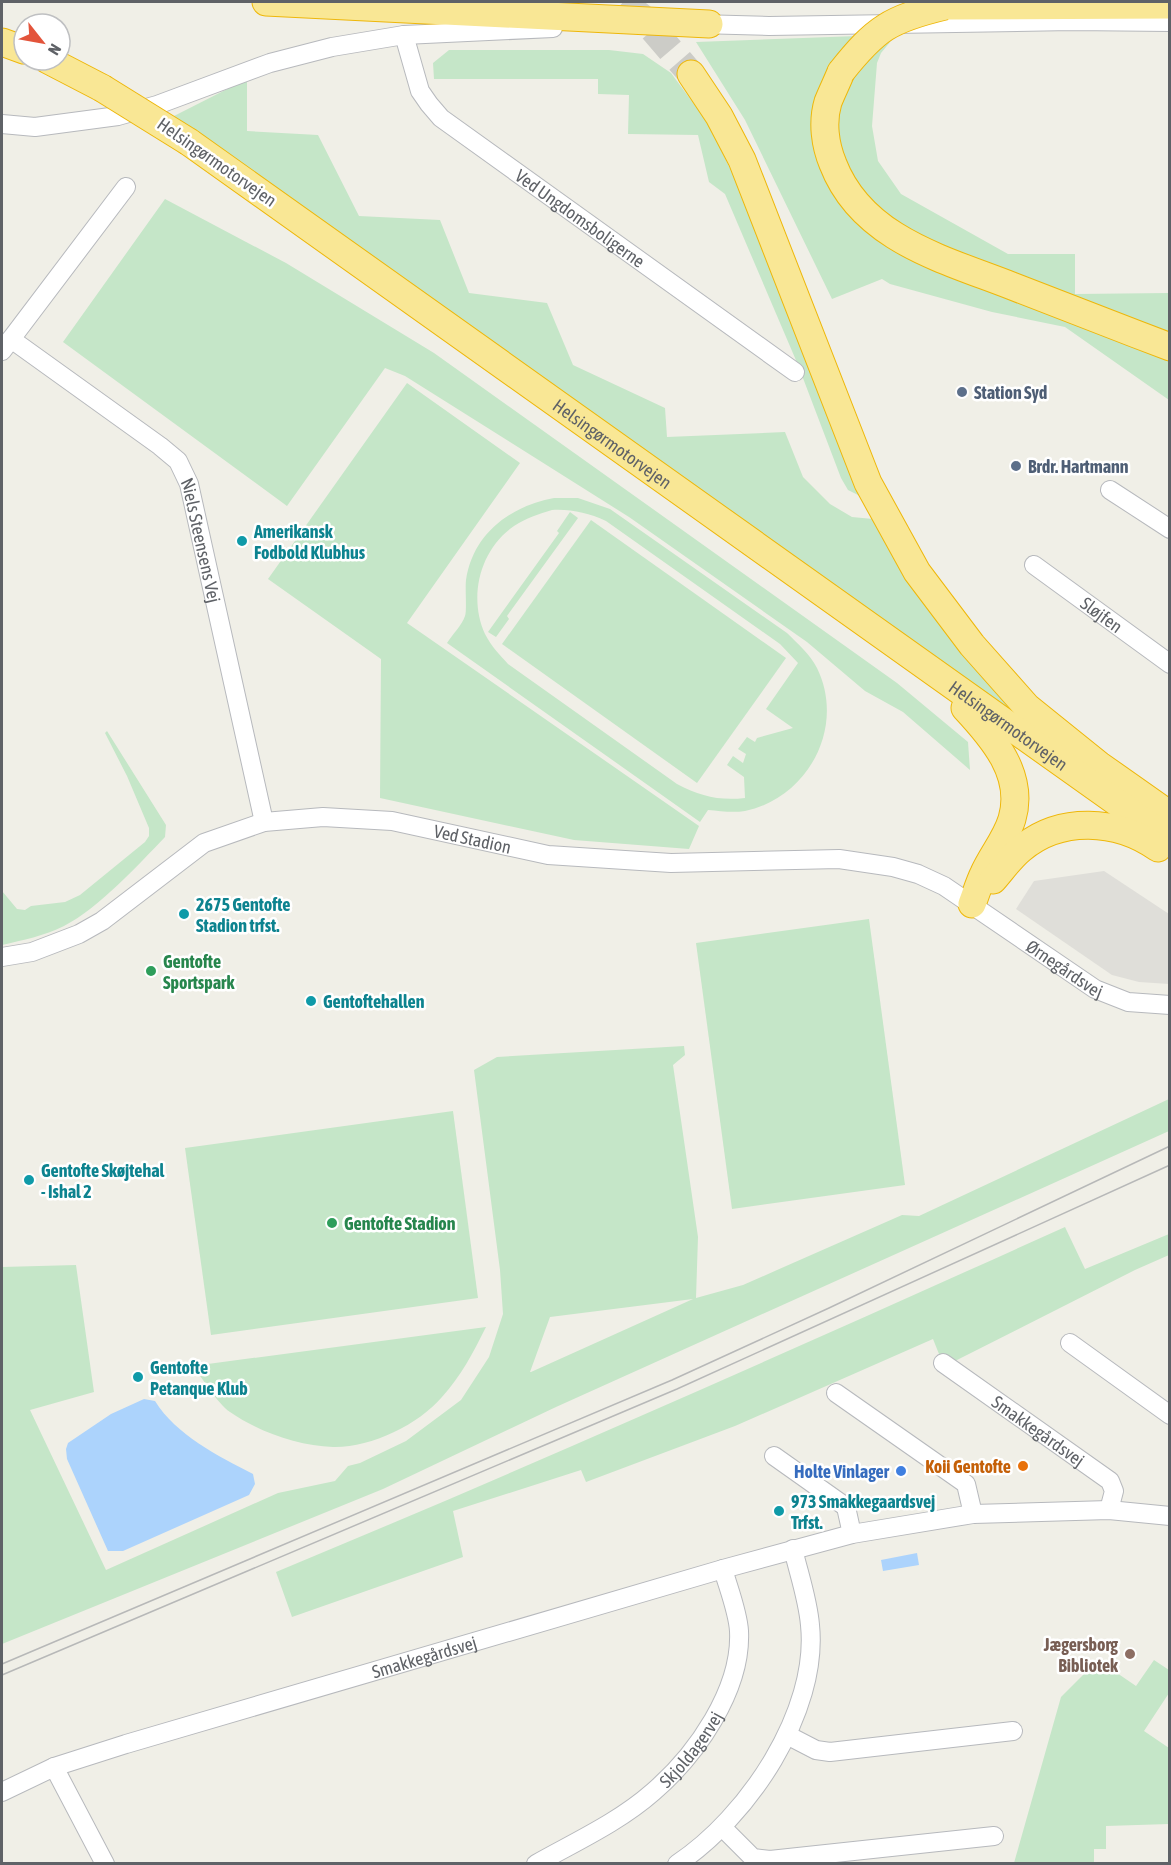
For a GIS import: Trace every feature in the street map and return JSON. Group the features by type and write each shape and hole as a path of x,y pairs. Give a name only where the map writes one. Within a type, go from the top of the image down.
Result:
{"highway":[{"path":"266,2 709,24"},
{"path":"1170,4 945,6 913,14 888,24 862,45 841,72 828,103 825,127 827,150 839,181 858,207 877,225 916,249 1170,347"},
{"name":"Helsingørmotorvejen","path":"71,72 102,88 189,142 1170,840"},
{"name":"Helsingørmotorvejen","path":"691,74 719,116 742,160 868,483 918,572 972,645 1027,707 1100,765 1170,815"},
{"path":"928,668 986,730 1002,753 1014,794 1012,818 972,904"},
{"path":"972,904 1022,848 1041,836 1067,826 1094,825 1117,828 1148,841 1170,856"}],"street":[{"path":"2,123 34,127 118,116 157,105 270,63 332,47 404,35 515,29 709,24 769,26 1072,21 1170,22"},
{"name":"Ved Ungdomsboligerne","path":"404,35 420,91 441,118 795,372"},
{"name":"Niels Steensens Vej","path":"126,187 6,345 160,446 178,461 189,484 264,822"},
{"path":"1110,490 1170,529"},
{"name":"Sløjfen","path":"1034,565 1170,664"},
{"name":"Ved Stadion","path":"2,957 32,952 79,934 102,921 204,843 264,822 323,817 392,820 548,855 671,863 839,859 892,867 918,874 944,886 972,904"},
{"name":"Ørnegårdsvej","path":"972,904 1068,972 1095,988 1128,1002 1170,1005"},
{"path":"1070,1343 1170,1415"},
{"name":"Smakkegårdsvej","path":"943,1363 1110,1481 1114,1491 1109,1510"},
{"path":"836,1393 966,1484 972,1514"},
{"path":"774,1456 846,1507 852,1534"},
{"name":"Smakkegårdsvej","path":"2,1792 54,1767 723,1569 852,1534 972,1514 1109,1510 1170,1516"},
{"path":"676,1863 722,1827 751,1794 770,1767 787,1735 801,1700 809,1662 810,1626 793,1549"},
{"name":"Skjoldagervej","path":"536,1863 613,1821 653,1793 685,1759 710,1725 729,1687 738,1654 739,1629 723,1569"},
{"path":"787,1735 816,1750 830,1752 1013,1731"},
{"path":"54,1767 105,1863"},
{"path":"722,1827 754,1861 994,1836"}],"shaded area":[{"path":"1104,871 1169,914 1169,984 1139,982 1112,975 1016,909 1034,881"}],"green space":[{"path":"857,36 835,62 836,196 1169,357 1169,400 1065,327 992,312 890,284 882,279 832,299 745,120 696,42"},
{"path":"891,41 881,53 877,63 872,126 878,161 901,194 1008,254 1075,254 1075,294 1169,293 1169,340 912,234 862,200 834,130 837,104 859,63"},
{"path":"449,50 609,50 643,54 671,73 708,123 736,181 862,497 848,490 841,478 798,365 725,194 709,182 698,135 628,134 629,95 598,94 598,79 434,79 433,63"},
{"path":"247,79 247,131 318,135 359,216 440,220 469,293 547,303 573,365 665,408 667,437 785,432 803,477 830,504 852,517 873,519 1039,734 505,355 174,116"},
{"path":"165,199 286,263 434,353 897,683 968,742 970,770 903,712 865,691 807,642 629,517 405,376 385,368 287,506 63,342"},
{"path":"407,383 520,463 407,623 699,826 689,849 574,840 380,798 381,659 268,579"},
{"path":"554,498 578,498 610,509 787,633 807,654 817,668 825,691 827,713 824,736 816,757 803,776 787,791 767,804 745,811 708,810 700,822 447,643 465,616 466,580 477,548 497,524 509,515 538,502","holes":["552,510 580,512 606,521 780,644 798,663 766,709 793,728 757,738 755,742 747,737 738,749 746,754 743,763 733,756 727,765 744,777 745,798 710,797 677,784 508,664 490,642 480,620 478,605 480,575 485,561 502,536 514,526"]},
{"path":"570,512 578,518 507,616 509,619 496,637 488,632 559,533 557,531"},
{"path":"591,520 786,658 697,783 502,644"},
{"path":"107,731 166,825 165,837 118,885 77,918 49,932 2,945 2,891 17,909 25,910 31,906 65,902 80,895 145,842 149,836 149,828 127,776 105,733"},
{"path":"869,919 905,1185 732,1209 696,943"},
{"path":"684,1046 685,1055 673,1065 698,1237 696,1298 743,1285 902,1215 919,1216 1169,1099 1169,1131 556,1407 383,1489 2,1644 2,1267 76,1265 94,1392 30,1410 106,1570 278,1493 335,1481 348,1466 360,1463 406,1441 461,1400 489,1357 503,1314 500,1270 474,1070 497,1057","holes":["693,1299 530,1372 550,1317"]},
{"name":"Gentofte Stadion","path":"453,1111 478,1298 211,1335 185,1148"},
{"path":"1065,1227 1085,1269 1169,1234 1169,1255 955,1361 939,1354 933,1339 735,1426 586,1482 581,1470 453,1511 463,1557 292,1617 276,1572 672,1402"},
{"path":"486,1327 461,1372 432,1407 420,1417 392,1433 362,1444 347,1446 306,1444 279,1437 253,1426 225,1408 193,1366"},
{"path":"1098,1660 1136,1686 1154,1660 1169,1670 1169,1693 1144,1731 1169,1748 1169,1824 1106,1826 1106,1849 1094,1849 1094,1863 1014,1863 1061,1697"}],"water":[{"path":"144,1399 155,1401 174,1424 199,1444 253,1474 255,1484 249,1495 123,1551 108,1551 67,1459 66,1449 68,1443 111,1414"},
{"path":"917,1553 919,1565 883,1571 881,1560"}],"tunnel":[{"path":"623,2 642,17 691,74"}],"tram line":[{"path":"2,1664 672,1380 1170,1146"},
{"path":"2,1675 677,1389 1170,1165"}],"place":[{"name":"Station Syd","path":"962,392"},
{"name":"Brdr. Hartmann","path":"1016,466"},
{"name":"Amerikansk Fodbold Klubhus","path":"242,541"},
{"name":"2675 Gentofte Stadion trfst.","path":"184,914"},
{"name":"Gentofte Sportspark","path":"151,971"},
{"name":"Gentoftehallen","path":"311,1001"},
{"name":"Gentofte Skøjtehal - Ishal 2","path":"29,1180"},
{"name":"Gentofte Stadion","path":"332,1223"},
{"name":"Gentofte Petanque Klub","path":"138,1377"},
{"name":"Koii Gentofte","path":"1023,1466"},
{"name":"Holte Vinlager","path":"901,1471"},
{"name":"973 Smakkegaardsvej Trfst.","path":"779,1511"},
{"name":"Jægersborg Bibliotek","path":"1130,1654"}]}
